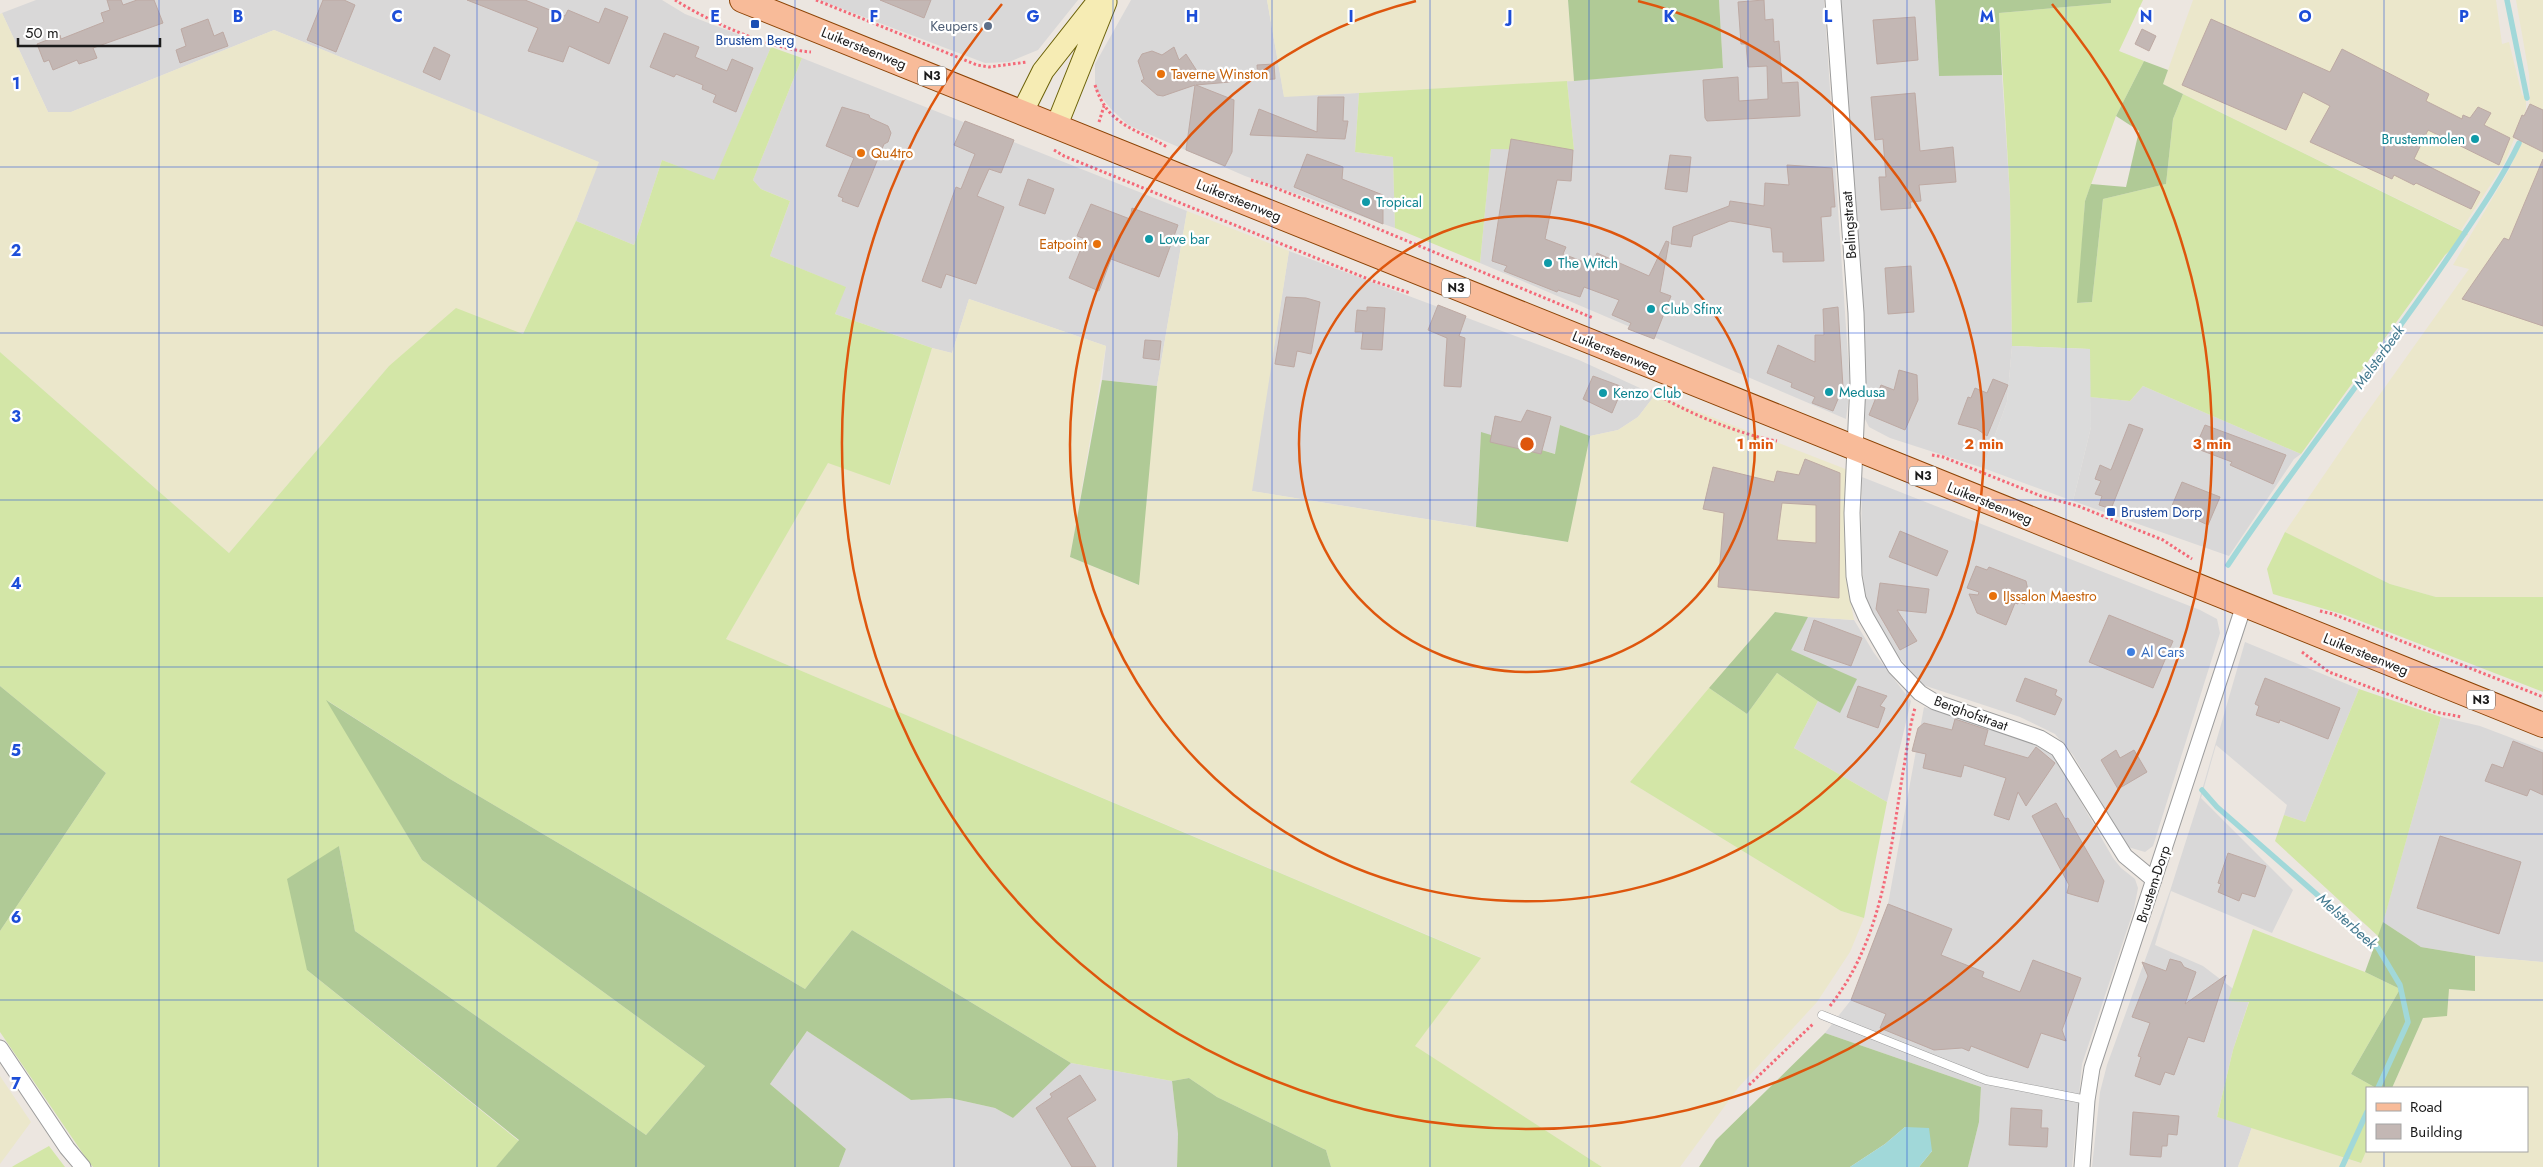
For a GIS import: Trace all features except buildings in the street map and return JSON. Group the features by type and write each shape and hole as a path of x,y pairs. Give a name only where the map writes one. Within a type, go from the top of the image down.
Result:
{"main road":[{"name":"Luikersteenweg","path":"742,0 2543,725"},
{"path":"1022,113 1043,71 1099,0"},
{"path":"1056,127 1107,0"}],"street":[{"name":"Belingstraat","path":"1833,0 1856,313 1858,383 1855,420 1856,450"},
{"name":"Berghofstraat","path":"1856,450 1852,513 1854,576 1858,599 1875,636 1896,667 1920,693 1935,702 2040,738 2058,749 2125,856 2154,880"},
{"name":"Brustem-Dorp","path":"2082,1167 2087,1100 2092,1068 2244,605"},
{"path":"0,1048 67,1148 83,1167"}],"lane":[{"path":"1822,1015 1986,1080 2087,1100"}],"path":[{"name":"Luikersteenweg","path":"816,0 977,65 989,67 1014,65"},
{"name":"Luikersteenweg","path":"1924,453 1943,457 2041,496 2078,506 2163,540 2194,560"},
{"name":"Luikersteenweg","path":"2314,610 2333,614 2543,697"},
{"path":"1749,1085 1822,1015 1848,978 1873,927 1885,880 1912,717 1920,693"}],"shaded area":[{"path":"36,0 662,0 685,14 771,47 714,181 662,160 634,245 576,221 598,162 274,30 71,112 48,112 2,13"},
{"path":"819,0 1078,0 1038,50 1009,62 985,63"},
{"path":"1131,0 1267,0 1284,96 1359,93 1355,152 1393,157 1395,228 1245,176 1128,125 1111,109 1095,89 1095,64"},
{"path":"1267,0 1568,0 1574,81 1284,97"},
{"path":"1719,0 1824,0 1850,387 1846,419 1480,263 1491,148 1574,150 1567,81 1723,68"},
{"path":"1835,0 1935,0 1939,76 2002,75 2010,196 2012,346 2007,402 1983,468 1890,438 1869,427 1861,411"},
{"path":"2193,0 2496,0 2502,44 2509,42 2522,95 2526,98 2526,110 2504,164 2461,230 2163,84"},
{"path":"2516,0 2543,0 2543,597 2436,597 2390,584 2285,532 2469,269 2453,265 2509,170 2523,138 2530,98 2526,98 2530,97 2529,74"},
{"path":"2,13 48,112 71,112 274,30 599,162 576,221 523,334 389,366 229,553 0,352 0,14"},
{"path":"802,58 1187,211 1157,386 1102,380 1106,346 969,299 952,353 932,348 835,314 845,287 770,256 790,201 761,189 753,180"},
{"path":"1187,211 1289,251 1252,491 1567,542 1590,436 1618,430 1638,417 1655,395 1848,470 1846,578 1854,620 1808,617 1775,612 1630,782 1841,911 1864,918 1850,952 1817,1002 1738,1088 1680,1167 1602,1167 1414,1046 1480,957 726,639 828,462 891,485 932,348 952,353 969,299 1106,346 1070,557 1138,585 1157,386"},
{"path":"1289,251 1579,360 1655,395 1638,417 1618,430 1590,436 1560,425 1556,454 1481,433 1476,527 1251,491"},
{"path":"2012,346 2090,349 2091,427 2073,501 1983,468 2007,402"},
{"path":"2143,386 2301,454 2294,459 2229,556 2073,501 2091,427 2090,397 2130,401"},
{"path":"1862,477 2200,610 2217,619 2220,633 2153,846 2145,852 2128,847 2073,755 2055,734 2020,717 1923,685 1892,649 1872,614 1865,595 1861,556"},
{"path":"1808,617 1854,620 1874,653 1911,701 1887,802 1794,748 1818,701 1840,712 1790,650"},
{"path":"2245,642 2359,689 2305,822 2284,815 2287,805 2216,745 2201,798 2293,890 2272,933 2171,891 2155,945 2203,966 2249,1001 2233,1050 2217,1117 2252,1127 2238,1167 2092,1167 2100,1092 2107,1065 2170,891 2200,797"},
{"path":"1924,707 1989,726 2039,747 2055,757 2113,858 2121,868 2135,879 2138,888 2134,909 2082,1064 2072,1167 1968,1167 1979,1122 1981,1087 1825,1033 1851,1000 1888,904"},
{"path":"2441,717 2480,726 2543,750 2543,962 2475,956 2421,947 2383,922"},
{"path":"2475,956 2543,962 2543,1167 2238,1167 2252,1127 2360,1163 2366,1151 2528,1152 2528,1087 2392,1087 2423,1018 2449,989 2475,991"},
{"path":"807,1031 911,1100 950,1098 995,1108 1013,1118 1071,1063 1172,1081 1178,1134 1177,1167 839,1167 846,1149 770,1084"},
{"path":"0,1076 31,1122 0,1164"}],"green space":[{"path":"1568,0 1719,0 1723,68 1574,81"},
{"path":"1935,0 2111,0 2111,3 1999,13 2002,75 1939,76"},
{"path":"2111,0 2143,0 2119,51 2144,61 2116,116 2085,201 2078,303 2092,302 2103,199 2166,184 2173,119 2183,94 2468,234 2445,255 2301,454 2143,386 2130,401 2090,397 2090,349 2012,346 2010,196 1999,13 2111,3"},
{"path":"771,47 802,58 753,180 761,189 790,201 770,256 846,287 835,314 932,348 890,485 828,463 726,639 1481,958 1415,1046 1602,1167 1331,1167 1326,1150 1217,1097 1189,1078 1172,1081 1071,1063 852,930 805,989 450,779 328,701 422,860 705,1066 646,1135 355,931 339,846 307,970 519,1141 496,1167 93,1167 88,1161 0,1032 0,931 106,773 0,686 0,352 229,553 389,366 456,308 523,334 576,221 634,245 662,160 714,180"},
{"path":"2144,61 2168,70 2163,84 2183,94 2173,119 2166,184 2103,199 2092,302 2077,303 2085,201 2091,184 2126,187 2139,131 2116,116"},
{"path":"1567,81 1574,150 1491,149 1480,263 1395,228 1393,157 1355,152 1359,93"},
{"path":"1102,380 1157,386 1139,585 1070,557"},
{"path":"1560,425 1590,436 1568,542 1476,527 1481,432 1555,454"},
{"path":"2285,532 2390,584 2436,597 2543,597 2543,692 2345,615 2273,594 2267,569"},
{"path":"1775,612 1808,617 1791,650 1857,679 1840,713 1818,701 1777,673 1747,714 1709,688"},
{"path":"1777,673 1818,701 1794,748 1887,802 1864,918 1841,911 1630,782 1709,688 1747,714"},
{"path":"0,686 106,773 0,931"},
{"path":"2359,689 2441,717 2379,937 2275,841 2284,815 2305,822"},
{"path":"326,700 450,779 805,989 852,930 1071,1063 1013,1118 995,1108 950,1098 911,1100 807,1031 770,1084 846,1149 839,1167 496,1167 519,1140 307,970 287,879 339,846 355,931 646,1135 705,1066 422,860"},
{"path":"2383,922 2421,947 2475,956 2475,991 2449,989 2447,1016 2423,1018 2392,1087 2374,1087 2351,1074 2400,989 2365,972"},
{"path":"2253,929 2365,972 2400,989 2351,1074 2374,1087 2366,1087 2366,1151 2361,1163 2217,1117 2233,1050 2249,1002 2228,1001"},
{"path":"1825,1033 1981,1087 1979,1122 1968,1167 1919,1167 1932,1151 1905,1127 1885,1144 1850,1167 1699,1167 1716,1140"},
{"path":"1189,1078 1217,1097 1326,1150 1331,1167 1177,1167 1178,1134 1172,1081"},
{"path":"49,1146 65,1167 12,1167 15,1165"}],"water":[{"path":"1905,1127 1929,1128 1932,1151 1919,1167 1850,1167 1885,1144"}],"waterway":[{"name":"Melsterbeek","path":"2507,0 2527,98"},
{"name":"Melsterbeek","path":"2228,565 2281,488 2445,262 2494,189 2519,143"},
{"name":"Melsterbeek","path":"2202,790 2217,807 2378,948 2400,985 2408,1022 2378,1087"},
{"name":"Melsterbeek","path":"2342,1167 2366,1114"}],"place":[{"name":"Brustem Berg","path":"755,24"},
{"name":"Keupers","path":"988,26"},
{"name":"Taverne Winston","path":"1161,74"},
{"name":"Brustemmolen","path":"2475,139"},
{"name":"Qu4tro","path":"861,153"},
{"name":"Tropical","path":"1366,202"},
{"name":"Love bar","path":"1149,239"},
{"name":"Eatpoint","path":"1097,244"},
{"name":"The Witch","path":"1548,263"},
{"name":"Club Sfinx","path":"1651,309"},
{"name":"Medusa","path":"1829,392"},
{"name":"Kenzo Club","path":"1603,393"},
{"name":"Brustem Dorp","path":"2111,512"},
{"name":"IJssalon Maestro","path":"1993,596"},
{"name":"Al Cars","path":"2131,652"}]}
